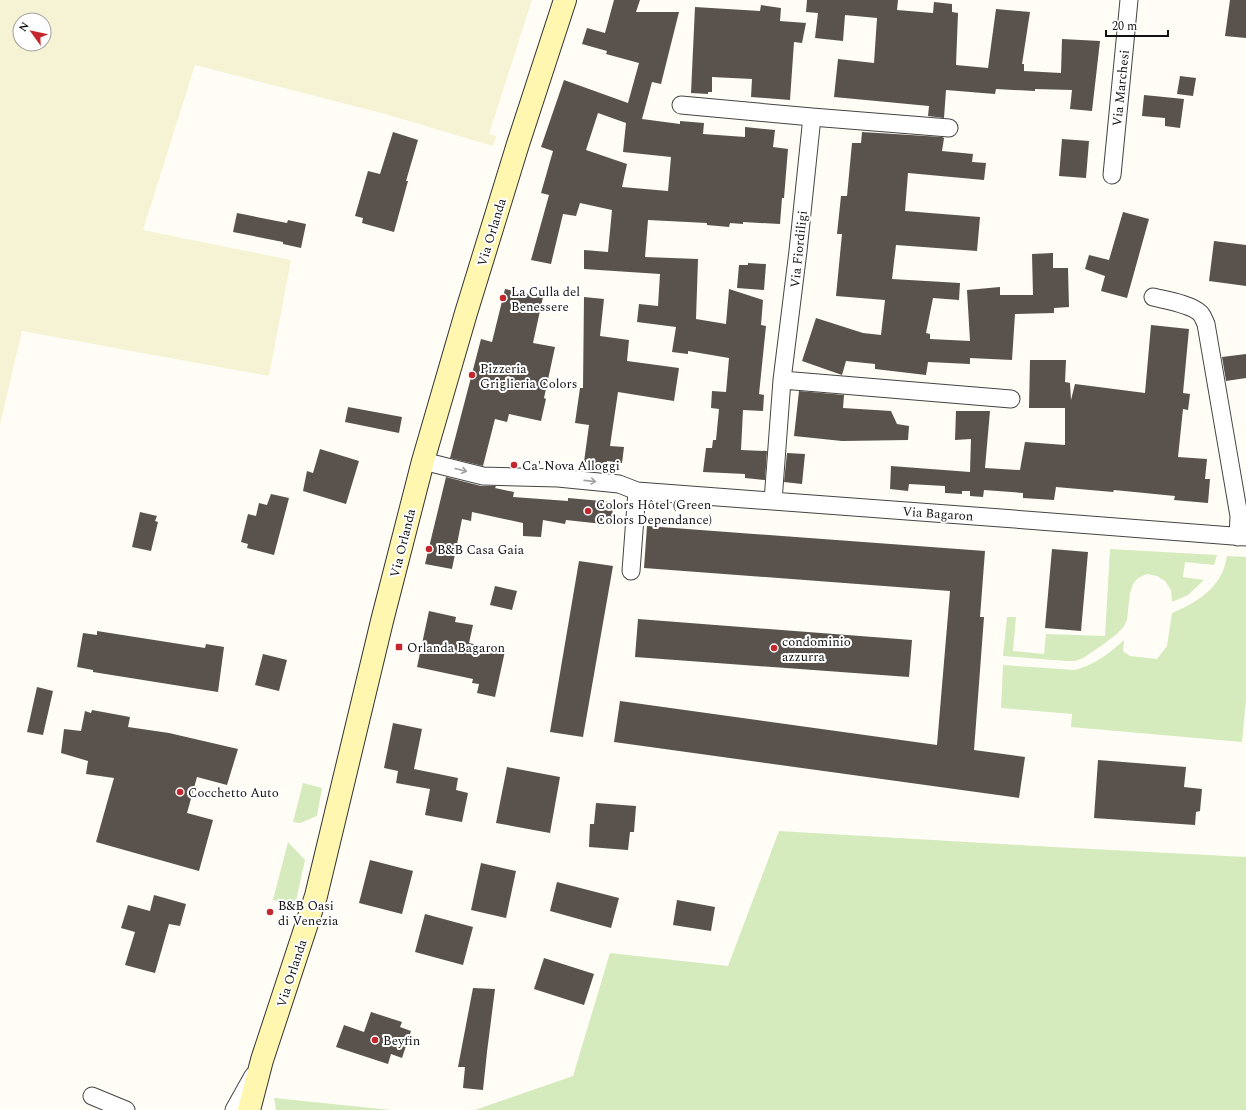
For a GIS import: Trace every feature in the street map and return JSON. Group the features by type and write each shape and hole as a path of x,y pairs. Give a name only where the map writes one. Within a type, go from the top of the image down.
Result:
{"main road":[{"name":"Via Orlanda","path":"254,1103 262,1063 316,896 382,621 424,461 466,313 565,0"}],"street":[{"name":"Via Marchesi","path":"1112,175 1129,0"},
{"path":"681,105 949,128"},
{"name":"Via Fiordiligi","path":"773,501 782,380 812,117"},
{"name":"Via Bagaron","path":"424,461 483,476 573,480 619,484 637,491 1242,537 1240,516 1206,324 1203,317 1195,309 1153,297"},
{"path":"782,380 1011,399"},
{"path":"631,572 637,491"},
{"path":"234,1110 246,1086 262,1063"},
{"path":"92,1096 126,1110"}],"shaded area":[{"path":"0,0 532,0 489,134 496,136 493,146 385,114 195,65 143,230 291,260 269,376 22,331 0,425"}],"green space":[{"path":"1110,549 1217,555 1214,565 1185,562 1183,577 1204,580 1188,595 1172,602 1171,590 1165,581 1157,576 1147,574 1138,578 1133,584 1130,593 1127,620 1124,626 1118,633 1083,658 1075,661 1066,661 1003,656 1007,617 1016,617 1013,651 1044,654 1046,634 1105,636"},
{"path":"1227,556 1246,557 1246,699 1242,742 1071,727 1072,714 1001,708 1003,665 1075,670 1089,665 1101,658 1124,640 1123,651 1130,656 1157,659 1167,646 1172,613 1195,602 1214,586 1223,571"},
{"path":"303,783 322,788 317,816 300,823 293,822"},
{"path":"779,831 1246,857 1246,1110 475,1110 573,1076 610,953 728,966"},
{"path":"288,842 305,860 295,905 273,900"},
{"path":"274,1098 391,1110 276,1110"}],"building":[{"path":"614,0 640,0 636,12 679,12 661,84 652,82 642,119 680,124 680,121 704,123 703,134 745,137 745,127 775,130 773,147 788,149 784,198 782,198 780,224 743,222 743,224 730,223 729,227 707,225 707,223 648,220 645,257 698,259 696,319 726,324 729,289 763,300 761,325 766,326 759,394 764,395 763,411 743,410 741,450 767,451 765,480 745,478 745,474 703,472 706,448 712,448 713,440 716,440 719,409 711,408 712,391 726,392 729,358 688,351 688,354 672,352 676,327 637,322 639,304 658,306 660,274 584,269 584,250 608,252 612,210 580,203 576,216 563,214 551,264 531,260 549,195 541,193 553,151 541,147 564,80 628,103 639,63 606,54 607,51 582,44 587,28 605,33","holes":["598,113 626,123 623,152 671,157 668,191 622,187 627,164 586,150"]},
{"path":"807,0 898,0 897,10 933,13 934,2 952,4 952,12 958,13 956,65 988,68 996,9 1030,12 1022,64 1024,64 1024,71 1061,73 1062,39 1100,41 1092,111 1070,109 1072,90 1035,89 1035,91 996,89 995,94 946,90 944,118 928,116 929,106 834,97 838,59 874,63 877,18 845,15 843,41 815,38 818,13 806,12"},
{"path":"1230,0 1246,0 1246,38 1225,36"},
{"path":"761,5 781,8 780,21 806,23 802,43 794,42 790,100 751,97 752,79 712,77 712,92 708,92 708,94 691,93 695,7 760,11"},
{"path":"1180,76 1196,78 1193,96 1177,94"},
{"path":"1144,95 1184,99 1180,128 1165,126 1165,118 1142,116"},
{"path":"393,132 418,140 406,181 408,181 394,232 362,223 363,218 355,216 368,171 380,174"},
{"path":"862,132 942,137 944,138 942,151 973,154 972,162 986,163 984,180 908,173 905,211 980,217 977,251 896,245 892,279 960,283 959,300 933,298 926,333 930,334 930,339 970,341 967,290 1000,287 1000,295 1033,295 1032,254 1053,253 1053,268 1068,268 1069,307 1054,308 1054,313 1015,314 1012,360 970,358 970,364 928,362 926,375 875,369 875,364 846,361 842,375 802,361 816,318 863,333 881,335 885,300 836,296 842,234 837,234 841,196 847,196 852,143 861,143"},
{"path":"1062,139 1089,141 1086,178 1059,176"},
{"path":"1123,212 1149,219 1127,298 1101,291 1105,276 1085,269 1089,255 1109,260"},
{"path":"237,213 287,223 288,220 306,224 301,248 283,244 283,242 233,232"},
{"path":"1214,241 1246,245 1246,286 1209,281"},
{"path":"748,263 766,264 764,290 737,288 739,265 748,265"},
{"path":"505,289 543,297 533,343 555,347 544,398 546,399 541,421 509,414 507,422 495,419 483,466 450,458 481,339 492,342"},
{"path":"584,297 604,299 600,336 629,340 627,361 679,368 674,401 618,392 610,446 624,447 622,463 607,461 607,465 584,462 589,425 575,423 580,388 583,388"},
{"path":"1151,325 1189,329 1183,393 1190,394 1188,410 1183,409 1178,457 1207,459 1205,479 1210,479 1208,503 1174,500 1175,496 1114,490 1113,492 1056,487 1054,500 1023,498 1023,493 984,490 983,497 970,496 970,491 962,491 962,494 945,493 945,486 909,484 908,491 890,489 891,466 970,472 971,439 955,440 956,411 990,411 985,468 1020,470 1025,442 1065,445 1065,408 1029,408 1030,360 1066,360 1065,382 1070,383 1071,400 1075,384 1145,393"},
{"path":"1246,354 1246,378 1226,381 1222,357"},
{"path":"799,391 844,395 843,408 891,411 897,424 909,426 908,440 842,441 794,436"},
{"path":"348,407 402,417 399,433 345,422"},
{"path":"320,449 359,461 346,504 303,491 307,471 313,473"},
{"path":"787,453 805,454 802,484 784,482"},
{"path":"446,477 481,486 496,486 495,488 514,492 513,497 568,501 568,498 613,502 612,525 566,520 565,524 543,520 541,537 523,536 523,523 472,512 471,521 462,519 452,569 425,564"},
{"path":"271,494 289,498 274,555 247,548 248,544 241,542 248,514 256,516 259,503 267,505"},
{"path":"140,512 157,516 155,521 158,522 151,551 132,547"},
{"path":"647,526 985,551 980,617 984,617 974,750 1025,757 1019,798 614,742 620,701 937,745 950,591 644,568"},
{"path":"1052,549 1088,552 1081,631 1045,628"},
{"path":"579,561 613,566 583,737 550,732"},
{"path":"495,586 517,591 512,610 490,605"},
{"path":"429,611 456,617 455,622 473,625 469,643 505,651 495,697 477,693 479,684 472,683 473,679 417,667"},
{"name":"condominio azzurra","path":"638,619 912,640 909,677 635,657"},
{"path":"97,631 205,648 206,644 224,647 218,692 93,672 93,670 77,667 83,633 97,635"},
{"path":"263,654 287,660 279,691 255,685"},
{"path":"37,687 53,691 43,735 27,732"},
{"path":"92,710 130,717 128,727 169,733 238,749 227,785 197,777 187,813 213,820 199,871 96,842 114,778 86,774 88,761 61,753 64,729 81,731 85,711 91,713"},
{"path":"393,723 422,729 414,769 458,778 456,790 468,793 462,822 425,815 430,789 396,783 398,771 384,768"},
{"path":"1098,760 1186,767 1184,787 1202,789 1200,811 1196,812 1195,825 1094,818"},
{"path":"507,767 560,777 550,833 496,823"},
{"path":"596,803 636,806 634,832 630,832 628,850 589,847 590,824 594,824"},
{"path":"370,860 413,871 402,914 359,903"},
{"path":"481,863 516,871 506,918 471,910"},
{"path":"557,882 619,898 611,928 550,911"},
{"path":"154,895 186,904 180,926 169,924 155,973 125,965 135,932 121,928 128,905 150,911"},
{"path":"677,900 715,907 711,931 673,925"},
{"path":"425,914 473,927 463,965 415,952"},
{"path":"544,958 594,974 584,1005 534,989"},
{"path":"473,988 495,989 483,1090 463,1088 465,1067 458,1067"},
{"path":"371,1012 402,1022 400,1027 411,1031 402,1058 391,1054 388,1064 336,1047 344,1025 364,1032"}],"place":[{"name":"La Culla del Benessere","path":"503,298"},
{"name":"Pizzeria Griglieria Colors","path":"472,375"},
{"name":"Ca' Nova Alloggi","path":"514,465"},
{"name":"Colors Hôtel (Green Colors Dependance)","path":"588,511"},
{"name":"B&B Casa Gaia","path":"429,549"},
{"name":"Orlanda Bagaron","path":"399,647"},
{"name":"condominio azzurra","path":"774,648"},
{"name":"Cocchetto Auto","path":"180,792"},
{"name":"B&B Oasi di Venezia","path":"270,912"},
{"name":"Beyfin","path":"375,1040"}]}
